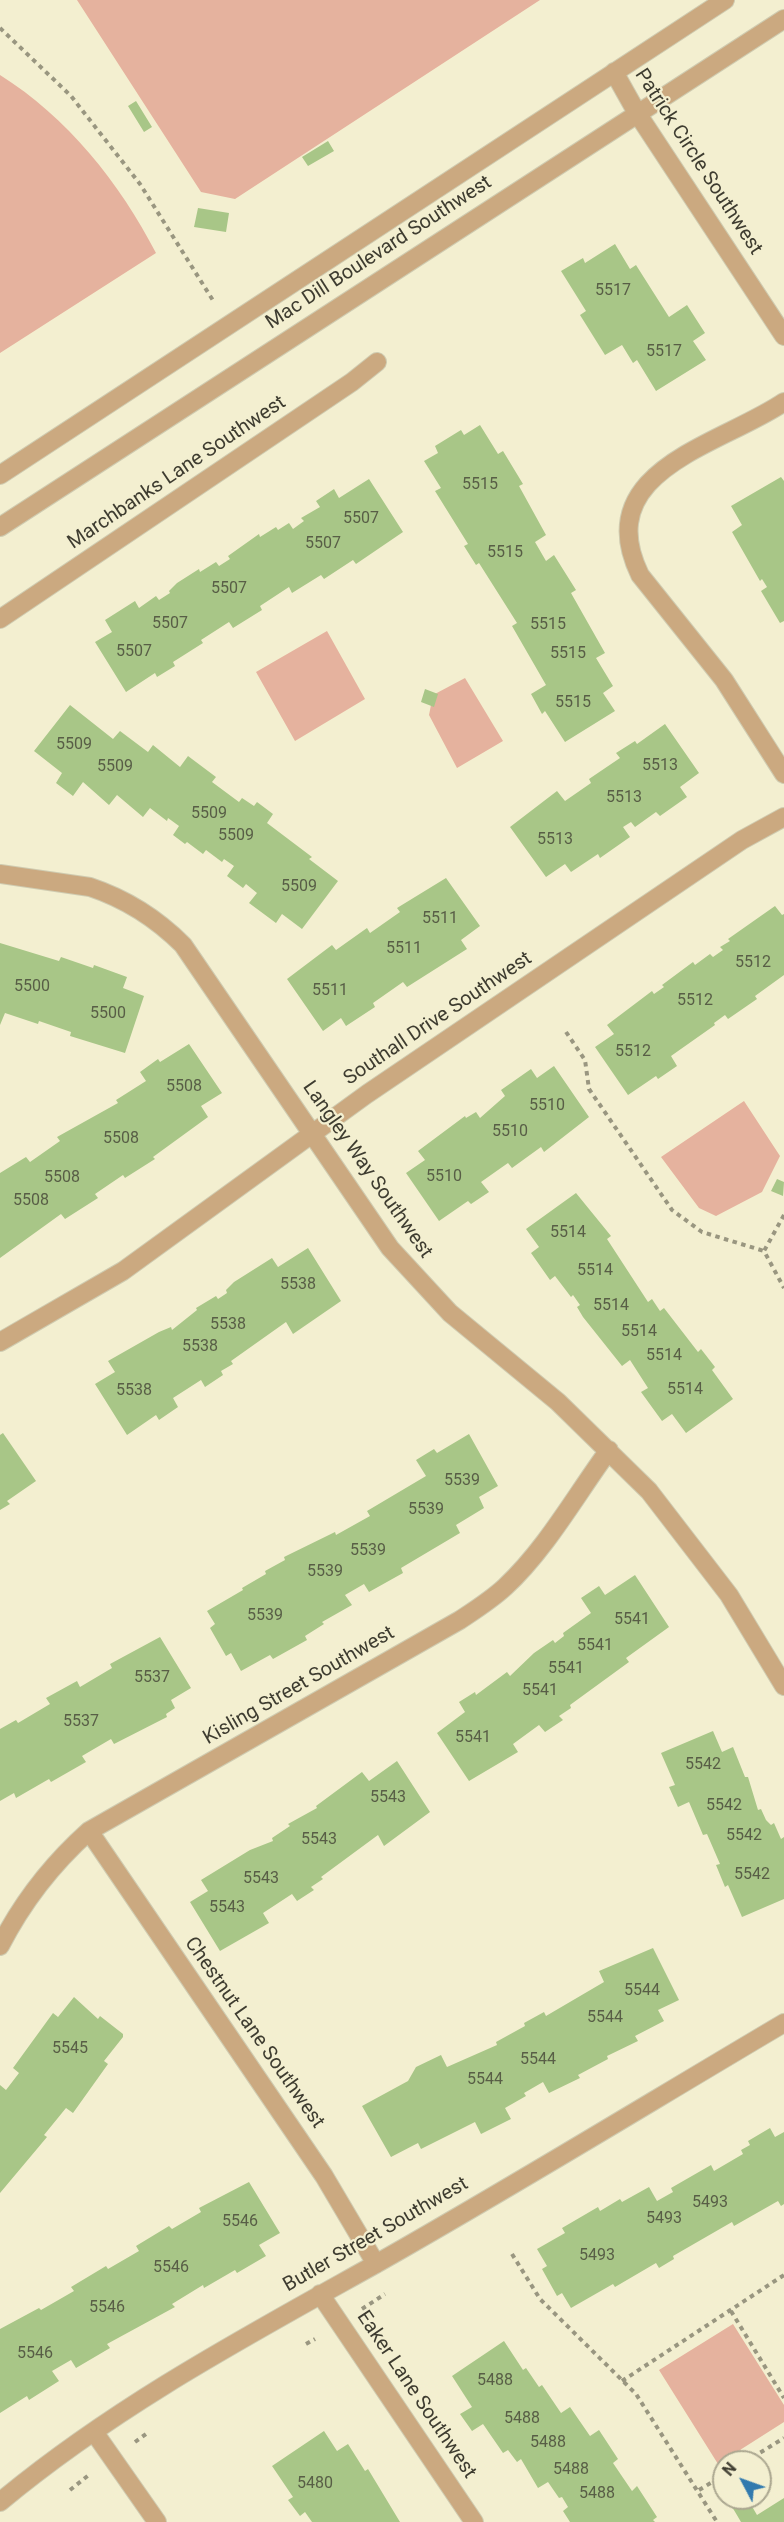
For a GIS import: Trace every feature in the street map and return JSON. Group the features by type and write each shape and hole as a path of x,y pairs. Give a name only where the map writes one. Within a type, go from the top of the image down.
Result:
{"street":[{"name":"Mac Dill Boulevard Southwest","path":"0,475 724,0"},
{"name":"Mac Dill Boulevard Southwest","path":"0,527 637,112 784,19"},
{"name":"Patrick Circle Southwest","path":"614,72 637,112 784,336"},
{"name":"Marchbanks Lane Southwest","path":"0,619 352,382 377,362"},
{"path":"784,402 741,428 670,462 657,474 637,502 630,518 628,533 634,562 640,575 724,680 784,774"},
{"name":"Southall Drive Southwest","path":"0,1342 114,1276 367,1094 712,860 784,817"},
{"name":"Langley Way Southwest","path":"0,874 90,887 129,902 163,926 192,956 390,1248 450,1313 558,1402 649,1491 702,1557 744,1618 784,1686"},
{"name":"Kisling Street Southwest","path":"0,1946 30,1894 64,1853 89,1831 460,1620 505,1587 544,1541 609,1450"},
{"name":"Chestnut Lane Southwest","path":"89,1831 299,2138 376,2264"},
{"name":"Butler Street Southwest","path":"0,2502 94,2432 225,2346 376,2264 784,2023"},
{"name":"Eaker Lane Southwest","path":"320,2294 474,2522"},
{"path":"94,2432 157,2522"}],"path":[{"path":"0,28 71,96 140,184 228,326"},
{"path":"567,1032 585,1060 590,1089 672,1210 702,1232 764,1251 784,1288"},
{"path":"764,1251 784,1215"},
{"path":"512,2254 540,2299 636,2394 699,2490 717,2522"},
{"path":"622,2381 784,2276"},
{"path":"731,2311 784,2398"},
{"path":"764,2450 784,2438"},
{"path":"699,2490 712,2482"}],"shaded area":[{"path":"77,0 540,0 235,199 201,192"},
{"path":"0,75 48,111 90,154 126,202 156,253 0,353"},
{"path":"327,631 365,699 295,741 256,672"},
{"path":"465,678 503,741 457,768 429,715 433,695"},
{"path":"744,1101 780,1156 762,1192 716,1216 699,1208 661,1157"},
{"path":"733,2324 784,2405 784,2422 740,2450 712,2450 712,2454 659,2370"}],"building":[{"path":"136,101 152,127 144,132 128,106"},
{"path":"328,141 334,151 308,166 302,157"},
{"path":"198,208 229,213 226,232 194,227"},
{"path":"615,244 630,269 636,265 669,317 687,305 705,333 693,341 706,360 656,391 637,360 633,363 622,345 605,355 580,315 586,311 561,271 583,258 585,263"},
{"path":"480,425 498,454 503,451 523,484 519,486 546,535 535,542 546,561 554,555 576,590 571,593 605,653 596,658 613,686 603,693 615,711 565,742 545,711 542,714 531,694 546,685 512,626 517,623 479,563 476,565 464,546 468,544 435,491 441,488 424,461 438,453 435,446 461,430 464,435"},
{"path":"781,477 784,481 784,621 780,623 761,591 767,587 762,579 760,581 732,532 742,525 731,506"},
{"path":"369,479 403,532 356,564 353,560 324,579 321,575 292,593 289,587 260,606 262,610 233,628 229,622 201,640 203,643 173,662 175,666 157,677 155,673 126,692 95,642 112,632 105,620 135,601 139,608 156,596 159,600 170,593 169,591 177,583 199,569 200,572 216,562 219,566 230,559 228,556 259,534 260,537 276,527 278,530 289,523 293,529 304,521 301,518 320,507 316,501 334,489 339,498"},
{"path":"425,689 438,694 434,707 421,702"},
{"path":"70,705 113,739 120,731 148,752 153,745 180,767 188,756 216,777 212,782 239,802 242,798 254,806 257,802 273,814 267,823 312,857 309,859 338,881 302,929 282,914 276,923 249,903 257,893 246,884 243,888 227,876 234,866 224,859 222,862 206,850 203,854 187,842 185,844 173,835 179,826 168,818 167,821 150,808 143,817 117,795 109,805 83,782 73,796 56,783 62,773 34,751"},
{"path":"665,724 699,773 680,787 687,797 660,816 656,812 635,827 631,822 623,827 630,837 600,858 598,854 571,872 565,864 546,877 510,827 557,791 565,801 591,783 589,779 620,758 616,753 635,741 637,744"},
{"path":"446,878 480,926 461,940 467,949 407,987 403,982 373,1003 375,1007 346,1026 341,1018 323,1031 287,979 332,945 336,950 367,928 370,933 400,912 397,908"},
{"path":"775,906 782,915 784,914 784,975 755,996 757,999 728,1019 725,1015 714,1023 715,1025 671,1056 677,1066 658,1079 656,1076 628,1095 595,1047 614,1034 607,1025 652,991 654,994 664,987 662,985 693,962 695,965 710,954 713,957 723,950 720,947 730,941 728,939"},
{"path":"0,943 59,961 61,957 93,968 94,965 127,977 123,988 144,996 125,1053 70,1036 71,1032 39,1021 38,1024 5,1013 0,1025"},
{"path":"189,1044 222,1093 201,1106 208,1117 153,1157 155,1159 125,1178 123,1175 95,1194 98,1198 65,1219 61,1214 0,1258 0,1173 26,1157 30,1162 60,1141 57,1137 118,1103 116,1100 146,1081 140,1072 158,1059 160,1062"},
{"path":"554,1066 589,1117 544,1152 541,1147 512,1168 508,1163 481,1182 489,1192 471,1204 468,1201 439,1221 406,1173 425,1160 418,1151 465,1116 466,1118 476,1112 480,1118 505,1096 501,1090 531,1069 537,1078"},
{"path":"777,1179 784,1182 783,1196 771,1191"},
{"path":"576,1193 611,1236 607,1239 648,1302 652,1299 660,1311 664,1308 698,1352 701,1349 715,1367 712,1370 733,1399 686,1433 672,1414 662,1421 641,1392 648,1388 630,1360 622,1366 583,1317 577,1307 580,1305 573,1295 571,1297 555,1276 550,1280 531,1253 539,1247 526,1229"},
{"path":"308,1248 341,1301 293,1334 286,1322 231,1361 233,1364 221,1371 223,1375 205,1387 201,1380 173,1398 178,1407 159,1420 156,1415 127,1435 95,1384 115,1372 108,1361 159,1332 171,1327 172,1330 197,1310 196,1308 216,1296 218,1299 227,1293 226,1290 234,1282 272,1258 278,1267"},
{"path":"3,1433 36,1481 7,1501 10,1504 0,1510 0,1435"},
{"path":"469,1434 498,1486 479,1497 484,1508 456,1525 460,1533 401,1568 403,1573 369,1592 364,1584 345,1595 352,1605 322,1622 324,1624 305,1636 307,1640 273,1659 270,1655 241,1671 231,1653 226,1656 210,1628 215,1624 207,1611 266,1574 265,1571 285,1560 284,1557 335,1532 336,1535 370,1516 367,1511 426,1476 416,1460 434,1449 437,1453"},
{"path":"635,1575 669,1627 626,1658 629,1662 570,1705 571,1708 559,1716 563,1720 545,1732 539,1725 513,1744 518,1752 469,1781 437,1733 465,1712 459,1702 475,1692 476,1695 507,1672 510,1676 534,1653 553,1640 555,1643 564,1636 563,1633 591,1613 581,1598 599,1586 605,1595"},
{"path":"160,1637 191,1688 171,1700 175,1708 166,1714 167,1717 114,1744 111,1739 82,1756 86,1762 51,1782 49,1779 16,1798 14,1793 0,1801 0,1729 16,1720 18,1723 50,1704 46,1698 77,1681 80,1687 112,1668 110,1664"},
{"path":"713,1731 722,1752 733,1747 745,1777 748,1777 758,1810 761,1809 771,1825 774,1823 781,1839 784,1837 784,1899 742,1917 728,1885 725,1887 716,1865 720,1864 707,1834 703,1835 689,1802 678,1807 669,1787 675,1785 661,1753"},
{"path":"397,1761 430,1812 384,1846 378,1835 321,1877 323,1879 311,1887 314,1890 297,1901 292,1894 263,1913 269,1923 220,1951 190,1902 208,1891 201,1880 250,1850 273,1841 272,1838 290,1826 288,1824 317,1808 316,1806 362,1772 369,1781"},
{"path":"653,1948 679,2000 658,2010 664,2021 635,2036 638,2041 607,2056 608,2059 578,2075 580,2078 549,2093 543,2082 524,2093 526,2096 505,2108 511,2119 481,2134 475,2122 421,2149 418,2143 391,2157 362,2106 408,2081 416,2067 441,2055 447,2067 497,2045 496,2042 525,2026 524,2023 544,2012 546,2016 604,1982 599,1971"},
{"path":"74,1997 98,2019 100,2016 123,2034 123,2037 104,2061 108,2064 73,2113 66,2108 44,2135 47,2137 0,2193 0,2085 6,2090 19,2073 13,2068 53,2013 58,2017"},
{"path":"770,2128 775,2137 784,2132 784,2204 781,2206 778,2201 734,2226 732,2222 673,2256 674,2259 659,2268 656,2263 615,2287 613,2284 571,2308 562,2293 557,2296 542,2269 547,2266 537,2249 565,2233 562,2228 598,2207 600,2211 620,2199 622,2202 649,2187 657,2201 673,2192 671,2188 711,2165 714,2171 743,2154 741,2150 750,2145 748,2141"},
{"path":"249,2182 280,2233 259,2245 266,2256 237,2273 235,2270 204,2288 203,2285 172,2304 175,2307 107,2344 110,2348 76,2368 71,2360 52,2371 59,2381 29,2400 27,2396 0,2413 0,2329 39,2308 41,2310 74,2291 71,2287 106,2266 108,2269 139,2251 136,2246 169,2226 172,2229 201,2212 199,2208"},
{"path":"504,2341 523,2370 526,2368 539,2387 542,2385 561,2413 570,2407 590,2436 599,2430 618,2459 613,2463 632,2491 637,2486 657,2517 653,2520 655,2522 570,2522 563,2511 568,2507 548,2482 538,2488 521,2459 517,2462 508,2450 503,2453 483,2424 472,2431 460,2414 472,2407 452,2376"},
{"path":"324,2431 337,2451 348,2444 365,2471 368,2469 400,2522 312,2522 305,2512 300,2516 288,2500 293,2497 272,2466"},
{"path":"784,2498 784,2522 741,2522 734,2510 754,2510 757,2515 765,2510 772,2510 772,2506"}]}
